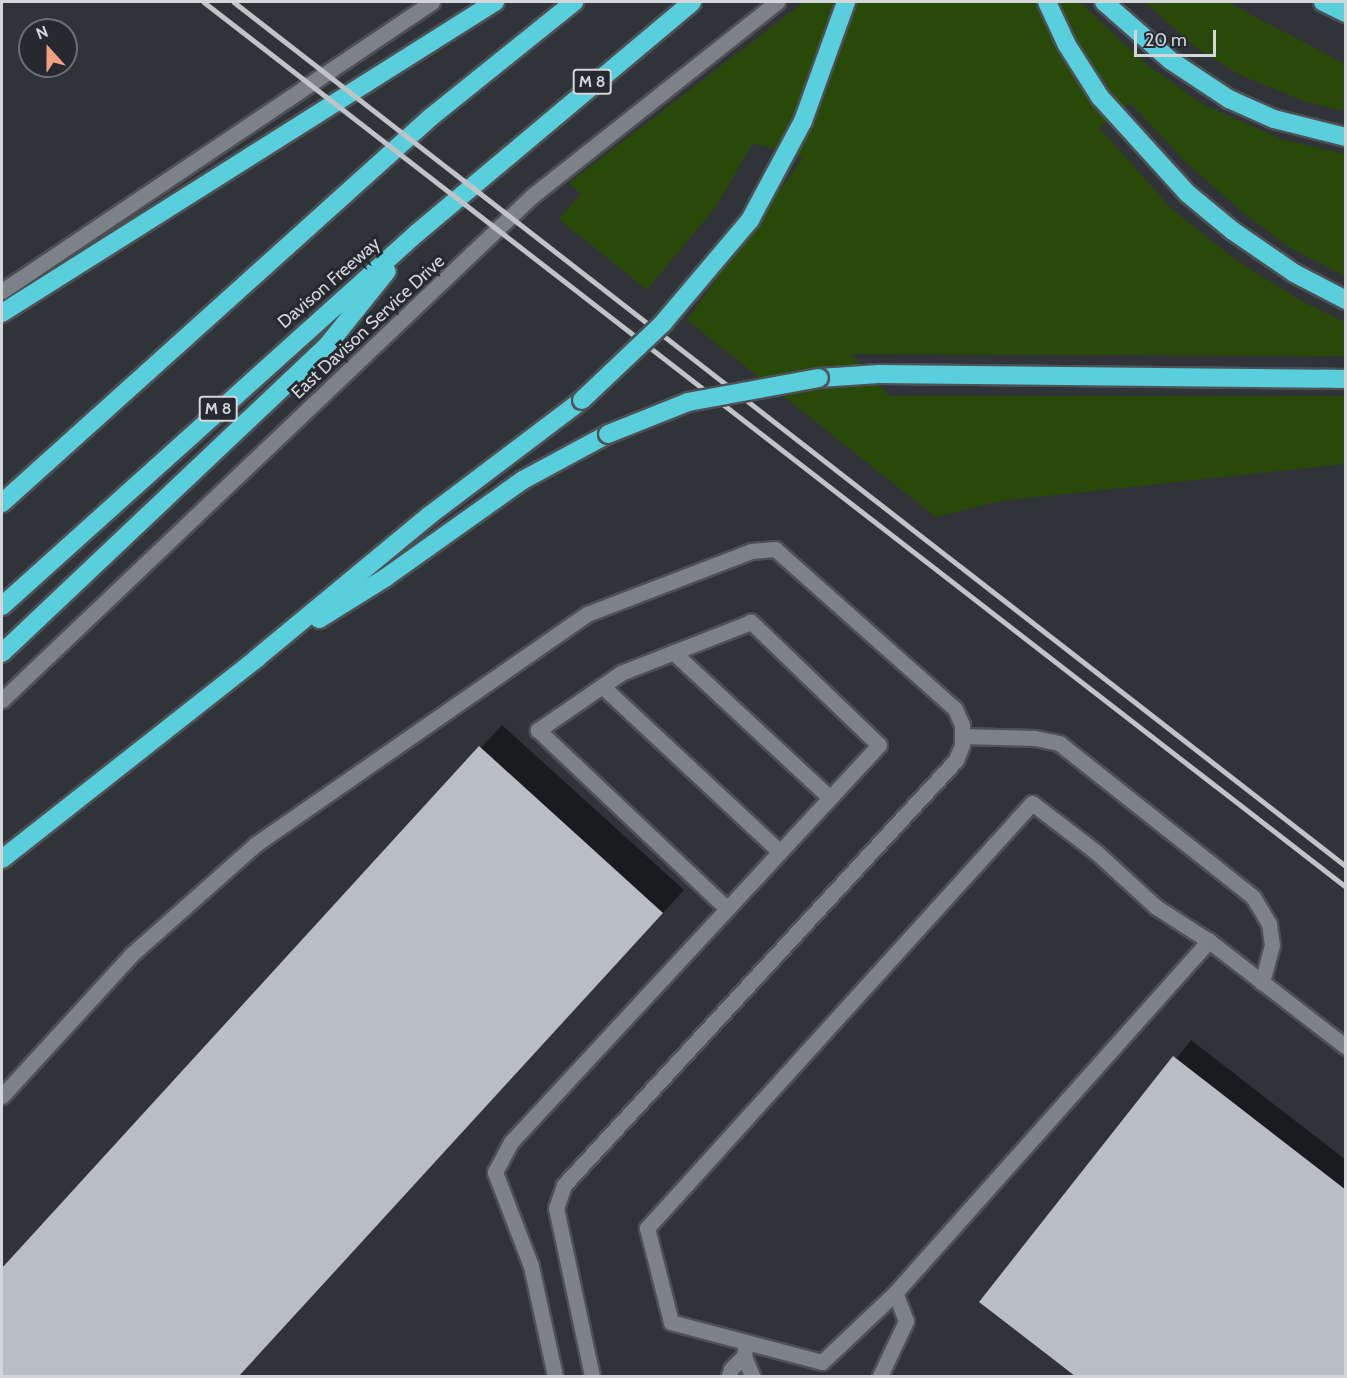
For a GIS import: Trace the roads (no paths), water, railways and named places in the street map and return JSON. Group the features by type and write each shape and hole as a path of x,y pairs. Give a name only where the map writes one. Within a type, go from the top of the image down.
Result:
{"highway":[{"path":"2,313 495,2"},
{"path":"2,503 431,117 574,2"},
{"name":"Davison Freeway","path":"2,606 417,233 692,2"},
{"path":"2,859 257,658 430,514 582,400 663,323 750,220 803,121 846,2"},
{"path":"1047,2 1067,45 1100,97 1135,140 1187,193 1233,231 1294,273 1346,300"},
{"path":"1104,2 1170,60 1229,99 1274,119 1346,137"},
{"path":"1323,2 1346,13"},
{"path":"2,653 326,347 417,233"},
{"path":"257,658 385,578 523,480 608,434 688,402 819,378 879,374 1346,379"}],"main road":[{"path":"2,291 432,2"},
{"name":"East Davison Service Drive","path":"2,700 532,196 777,2"},
{"path":"2,1096 131,955 256,844 587,614 751,551 774,549 955,709 962,736 956,760 564,1185 556,1208 592,1377"},
{"path":"555,1377 531,1266 495,1172 511,1142 780,852 879,745 751,622 621,673 538,730 727,909"},
{"path":"673,652 830,798"},
{"path":"602,686 780,852"},
{"path":"962,736 1025,737 1059,743 1253,897 1269,924 1272,945 1262,983"},
{"path":"1209,941 895,1293 822,1362 745,1349 671,1322 647,1228 1032,803 1096,852 1156,907 1209,941 1346,1047"},
{"path":"880,1377 906,1321 895,1293"},
{"path":"729,1377 731,1369 745,1349"},
{"path":"745,1349 752,1377"}],"railway":[{"path":"204,2 1346,887"},
{"path":"234,2 1346,866"}]}
